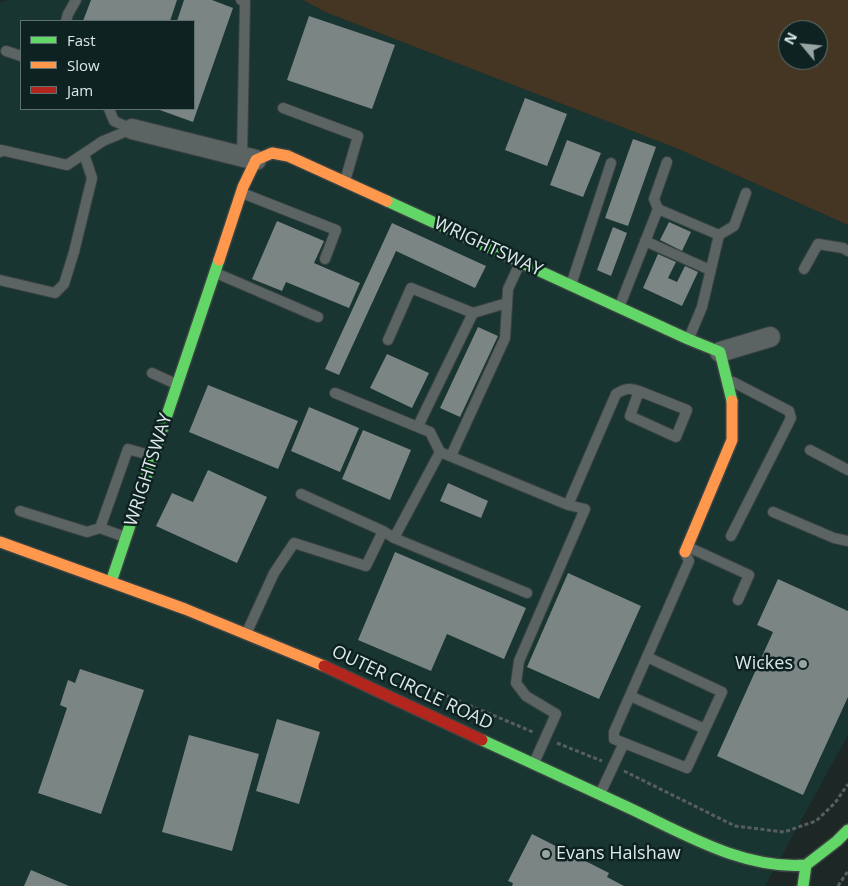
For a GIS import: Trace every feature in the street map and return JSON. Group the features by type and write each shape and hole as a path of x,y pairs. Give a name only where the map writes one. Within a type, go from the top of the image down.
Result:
{"street":[{"name":"WRIGHTSWAY","path":"132,129 249,158 272,153 288,156 720,352"},
{"name":"WRIGHTSWAY","path":"112,582 241,192 249,158"},
{"path":"686,549 732,440 732,400 720,352 770,337"},
{"name":"OUTER CIRCLE ROAD","path":"0,542 112,582 300,655 722,850 758,861 783,866 806,865"},
{"path":"803,886 806,865 837,842 848,830"}],"lane":[{"path":"66,20 76,0"},
{"path":"240,0 245,2 249,158"},
{"path":"6,51 20,56"},
{"path":"283,108 358,136 345,182"},
{"path":"109,110 114,121 132,129"},
{"path":"0,151 67,165 103,141 132,129"},
{"path":"0,280 55,293 64,284 92,178 84,154"},
{"path":"571,285 611,162"},
{"path":"619,307 658,209 654,199 667,162"},
{"path":"241,192 336,230 325,259"},
{"path":"688,339 702,307 719,235 734,226 746,194"},
{"path":"658,209 719,235"},
{"path":"645,241 710,270"},
{"path":"804,269 818,244 843,248 848,251"},
{"path":"451,456 505,338 508,289 520,262"},
{"path":"215,272 318,317"},
{"path":"388,340 411,288 473,313 507,303"},
{"path":"418,426 473,313"},
{"path":"152,373 177,384"},
{"path":"727,380 788,411 791,418 731,536"},
{"path":"568,505 616,394 625,389 633,389 639,391 687,410 676,437 630,416 639,391"},
{"path":"335,393 430,432 440,452 568,505 585,509 520,661 516,683 526,696 556,714 533,764"},
{"path":"100,528 128,449 153,456"},
{"path":"810,450 848,470"},
{"path":"394,538 440,452"},
{"path":"301,494 384,531 394,538 527,593"},
{"path":"20,510 88,532 100,528 126,537"},
{"path":"774,512 834,538 848,541"},
{"path":"246,633 274,573 294,543 366,566 384,531"},
{"path":"686,549 749,575 738,600"},
{"path":"647,657 722,692 687,768 614,739 614,732 689,560 686,549"},
{"path":"630,696 705,729"},
{"path":"599,794 624,743"}],"path":[{"path":"697,807 735,826 784,832 816,821 835,803 848,784"},
{"path":"838,886 848,870"}],"shaded area":[{"path":"9,0 303,0 325,12 676,148 848,225 848,735 765,886 0,886 0,2"},
{"path":"303,0 848,0 848,225 676,148 325,12"}],"building":[{"path":"91,0 177,0 170,20 83,20"},
{"path":"184,0 212,0 233,8 193,122 160,110 195,110 195,20 177,20"},
{"path":"309,16 395,45 372,109 287,80"},
{"path":"525,98 567,114 547,166 505,150"},
{"path":"633,139 656,147 628,226 605,218"},
{"path":"567,140 601,153 583,197 550,185"},
{"path":"277,221 324,241 314,263 360,283 349,308 286,282 282,291 252,279"},
{"path":"669,222 691,232 682,251 660,240"},
{"path":"392,223 486,266 475,288 396,251 339,375 325,369"},
{"path":"613,227 627,233 611,276 597,270"},
{"path":"658,254 676,262 668,278 677,282 685,266 698,272 682,306 643,288"},
{"path":"478,327 498,336 460,417 440,408"},
{"path":"387,354 429,373 412,408 370,388"},
{"path":"208,385 298,421 278,469 189,432"},
{"path":"309,407 359,428 340,472 291,451"},
{"path":"363,430 411,450 390,500 342,479"},
{"path":"208,470 267,497 237,563 156,526 172,493 193,502"},
{"path":"448,483 488,501 481,518 440,501"},
{"path":"395,552 526,608 504,659 447,634 431,671 358,640"},
{"path":"568,573 641,606 599,699 527,667"},
{"name":"Wickes","path":"778,579 848,611 848,697 803,795 717,756 773,632 757,625"},
{"path":"80,669 144,690 101,814 38,793 67,708 60,705 68,680 75,683"},
{"path":"277,719 320,732 299,804 256,791"},
{"path":"189,735 259,754 232,851 162,832"},
{"name":"Evans Halshaw","path":"532,834 609,873 607,877 624,886 512,886 513,883 508,881"},
{"path":"31,870 69,886 24,886"}],"traffic: fast":[{"path":"387,201 720,352 732,401"},
{"path":"111,582 219,260"},
{"path":"482,740 714,848 759,862 806,865"},
{"path":"803,886 806,865 848,830"}],"traffic: slow":[{"path":"219,260 243,187 256,160 272,153 288,156 387,201"},
{"path":"685,552 732,440 732,401"},
{"path":"0,542 185,609 324,666"}],"traffic: jam":[{"path":"324,666 482,740"}],"place":[{"name":"Wickes","path":"803,664"},
{"name":"Evans Halshaw","path":"546,854"}]}
